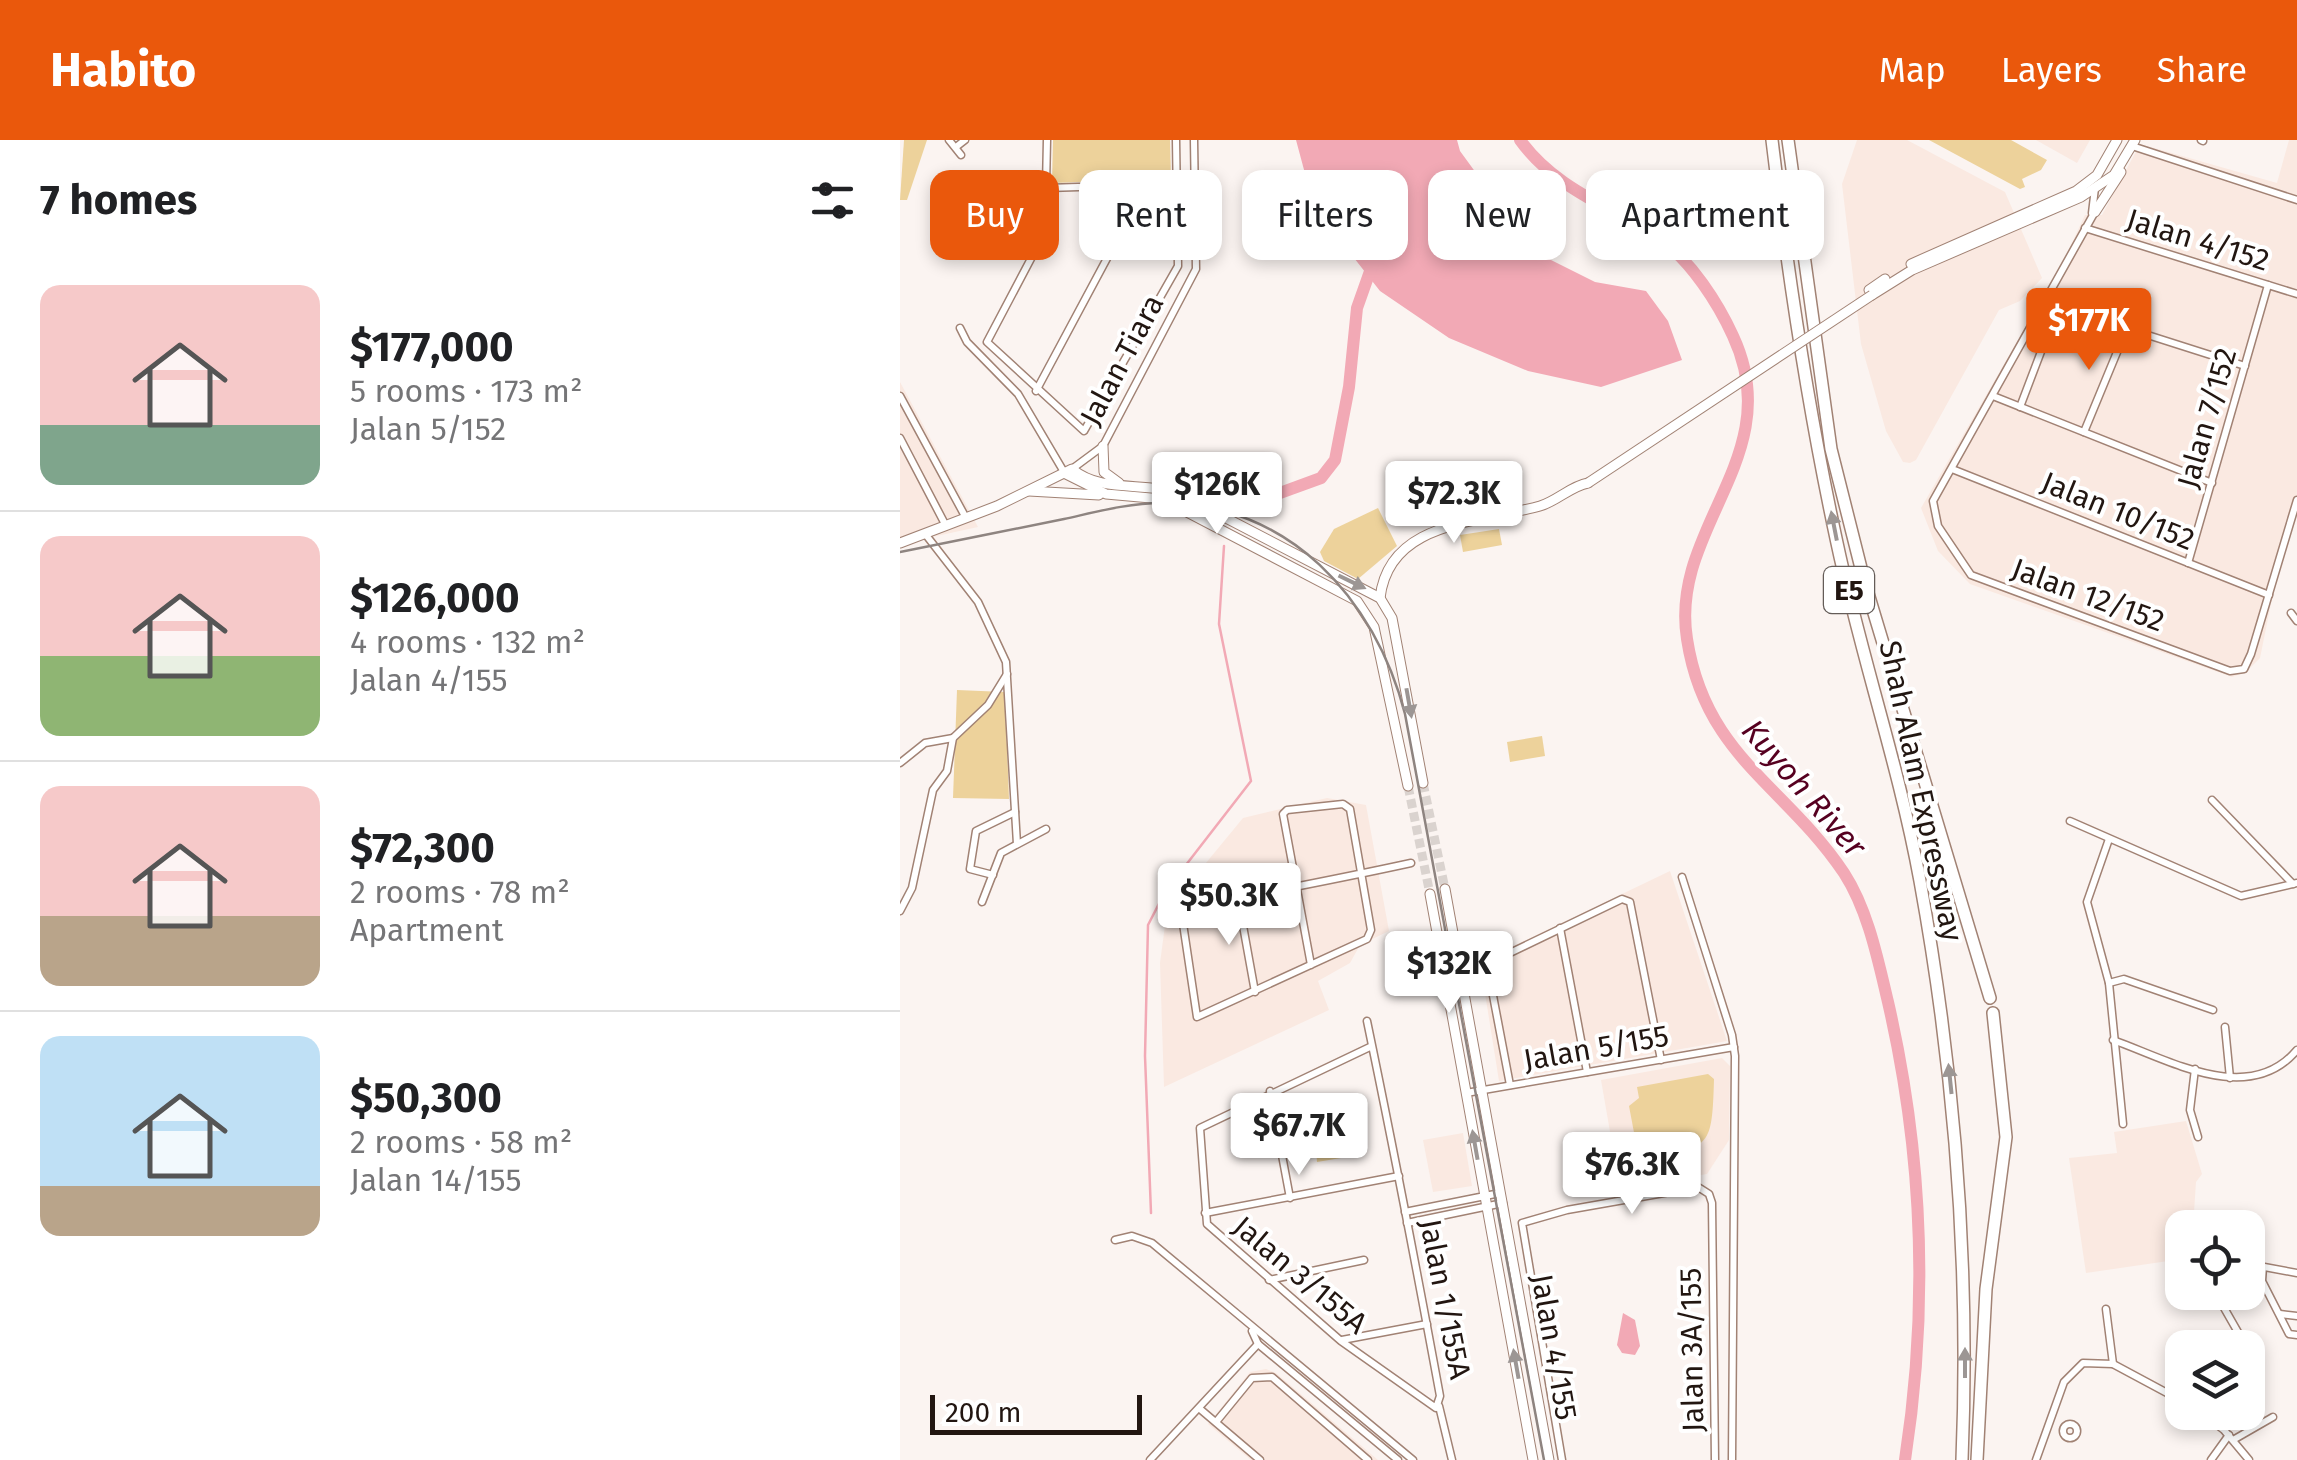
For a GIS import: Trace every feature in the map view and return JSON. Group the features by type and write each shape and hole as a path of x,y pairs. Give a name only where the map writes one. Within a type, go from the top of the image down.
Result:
{"highway":[{"name":"Shah Alam Expressway","path":"1772,140 1797,338 1838,546 1920,880 1949,1066 1964,1268 1962,1460"},
{"name":"Shah Alam Expressway","path":"1788,140 1831,449 1864,580 1990,998"},
{"path":"1977,1460 1985,1305 2006,1137 1994,1013"}],"street":[{"path":"949,140 958,151 965,140"},
{"path":"1047,140 1047,170"},
{"path":"1176,140 1176,170"},
{"name":"Jalan Tiara","path":"1194,140 1194,170"},
{"path":"2096,182 2117,140"},
{"path":"1380,598 1386,566 1410,543 1453,526 1544,505 1585,482 1910,264 1974,240 2114,175 2133,143"},
{"path":"2133,143 2297,200"},
{"path":"2094,213 2113,188 2133,143"},
{"path":"1952,469 2104,197 2096,182"},
{"path":"1036,391 1112,250 1110,186 1059,188"},
{"name":"Jalan 4/152","path":"2085,228 2297,294"},
{"path":"1031,260 987,342 1078,430 1088,428 1178,260"},
{"name":"Jalan Tiara","path":"1068,471 1104,446 1196,269 1196,260"},
{"name":"Jalan 7/152","path":"2188,563 2268,285"},
{"path":"2044,302 2245,366"},
{"path":"2020,407 2058,307"},
{"path":"960,328 967,342 1018,394 1068,471 1106,494"},
{"path":"2084,432 2127,328"},
{"path":"900,396 966,518"},
{"path":"1993,396 2212,483"},
{"path":"900,438 947,526"},
{"path":"1104,446 1100,460 1104,472 1109,480 1122,484"},
{"name":"Jalan 12/152","path":"1952,469 1933,501 1934,511 1947,542 1972,575 2230,672 2244,669 2269,595"},
{"name":"Jalan 10/152","path":"1952,469 2269,595"},
{"path":"1068,471 1094,484 1176,492 1380,598 1392,618 1423,784"},
{"path":"900,543 966,518 1068,471"},
{"path":"1025,491 1162,499 1358,601 1374,627 1408,786"},
{"path":"2269,595 2297,500"},
{"path":"926,535 978,602 1008,672 1017,844"},
{"path":"2291,613 2297,621"},
{"path":"900,763 925,743 953,738 988,705 1008,672"},
{"path":"900,911 912,888 933,790 947,772 953,738"},
{"path":"2212,800 2295,884"},
{"path":"1311,965 1296,886 1284,812 1338,804 1350,810 1361,874 1371,930 1363,941 1255,992 1196,1015 1182,917 1191,907 1296,886 1361,874 1411,863"},
{"path":"993,875 970,869 976,832 1016,811"},
{"path":"2070,820 2241,896 2295,884"},
{"path":"982,902 1001,853 1046,829"},
{"path":"2108,840 2087,902 2109,983 2122,1124"},
{"path":"1682,877 1734,1047 1732,1460"},
{"name":"Jalan 4/155","path":"1445,889 1549,1460"},
{"name":"Jalan 4/155","path":"1430,894 1533,1460"},
{"path":"1238,898 1255,992"},
{"path":"1510,1085 1487,964 1622,899 1630,902 1661,1060"},
{"path":"1560,928 1587,1072"},
{"path":"2109,983 2124,979 2213,1010"},
{"name":"Jalan 1/155A","path":"1367,1021 1427,1324 1437,1407 1452,1460"},
{"path":"2226,1027 2230,1078"},
{"path":"2113,1039 2230,1078 2265,1072 2297,1050"},
{"path":"1290,1198 1270,1091 1372,1046"},
{"name":"Jalan 5/155","path":"1466,1093 1734,1047"},
{"path":"2195,1069 2190,1110 2198,1137"},
{"name":"Jalan 3/155A","path":"1270,1091 1204,1124 1198,1140 1206,1214 1214,1233 1341,1340 1437,1407"},
{"path":"1206,1214 1399,1176"},
{"name":"Jalan 3A/155","path":"1562,1460 1522,1223 1567,1210 1698,1187 1709,1194 1712,1203 1716,1460"},
{"path":"1405,1212 1502,1198"},
{"path":"1407,1223 1486,1201"},
{"path":"1115,1240 1146,1239 1414,1460"},
{"path":"1269,1280 1364,1260"},
{"path":"2265,1267 2297,1273"},
{"path":"2265,1286 2289,1334 2297,1335"},
{"path":"2106,1309 2113,1364"},
{"path":"2279,1313 2297,1316"},
{"path":"1341,1340 1427,1324"},
{"path":"1252,1330 1258,1344 1398,1460"},
{"path":"1150,1460 1265,1336"},
{"path":"2036,1460 2046,1426 2074,1370 2083,1363 2113,1364 2165,1391"},
{"path":"1216,1422 1252,1378 1272,1376 1368,1460"},
{"path":"1200,1409 1260,1460"},
{"path":"2211,1460 2231,1437 2273,1417"},
{"path":"2046,1426 2062,1430"},
{"path":"2222,1430 2250,1460"}],"shaded area":[{"path":"904,140 927,140 907,200 900,200"},
{"path":"1053,140 1170,140 1171,170 1079,170 1079,182 1059,183 1059,170 1052,170"},
{"path":"1296,140 1457,140 1474,170 1428,170 1428,260 1551,260 1595,282 1646,291 1668,321 1682,360 1601,387 1528,371 1449,338 1380,291 1356,260 1408,260 1408,170 1304,170"},
{"path":"1857,140 1907,140 2005,192 2042,278 2020,301 1999,310 1916,460 1910,463 1903,462 1886,431 1861,344 1842,184"},
{"path":"1929,140 2011,140 2047,160 2041,170 2022,179 2025,187 2020,189"},
{"path":"2036,140 2090,140 2077,163"},
{"path":"2289,140 2297,140 2297,516 2275,584 2260,658 2246,672 2232,677 1970,584 1938,551 1921,508 2063,262 2085,215 2102,215 2140,144 2277,183"},
{"path":"900,382 978,527 900,544"},
{"path":"1378,508 1397,546 1358,579 1324,561 1320,552 1334,529"},
{"path":"1499,529 1502,545 1463,552 1460,535"},
{"path":"957,690 1005,692 1009,799 953,798"},
{"path":"1542,736 1545,756 1510,762 1507,742"},
{"path":"1327,798 1366,805 1389,931 1360,945 1350,963 1318,981 1329,1010 1164,1087 1160,963 1166,918 1173,903 1243,818"},
{"path":"1670,871 1727,1041 1499,1081 1480,962"},
{"path":"1722,1058 1730,1066 1729,1140 1707,1174 1620,1189 1601,1080"},
{"path":"1708,1074 1714,1079 1713,1103 1708,1134 1702,1142 1639,1159 1629,1106 1639,1098 1637,1087"},
{"path":"1350,1103 1359,1155 1317,1162 1313,1112"},
{"path":"2186,1121 2202,1174 2196,1182 2194,1210 2165,1210 2165,1261 2086,1273 2069,1158 2117,1153 2114,1132"},
{"path":"1463,1133 1472,1186 1433,1192 1423,1140"},
{"path":"1623,1313 1635,1320 1640,1346 1635,1355 1622,1353 1617,1345"},
{"path":"1266,1369 1276,1373 1378,1460 1251,1460 1208,1424 1250,1372"}],"waterway":[{"name":"Kuyoh River","path":"1520,140 1550,172 1661,240 1683,259 1727,323 1746,379 1747,418 1738,455 1694,561 1686,599 1687,639 1696,679 1711,713 1750,767 1821,842 1844,873 1860,903 1876,952 1909,1116 1919,1230 1917,1344 1905,1460"},
{"path":"1236,509 1321,478 1335,460 1349,387 1357,308 1374,260"},
{"path":"1151,1213 1145,1056 1148,925 1165,892 1251,781 1219,624 1224,546"}],"tunnel":[{"path":"1423,783 1445,889"},
{"path":"1408,786 1430,894"}],"tram line":[{"path":"900,552 1125,506 1161,503 1207,507 1248,519 1286,539 1319,565 1348,596 1372,632 1405,714 1544,1460"}]}
